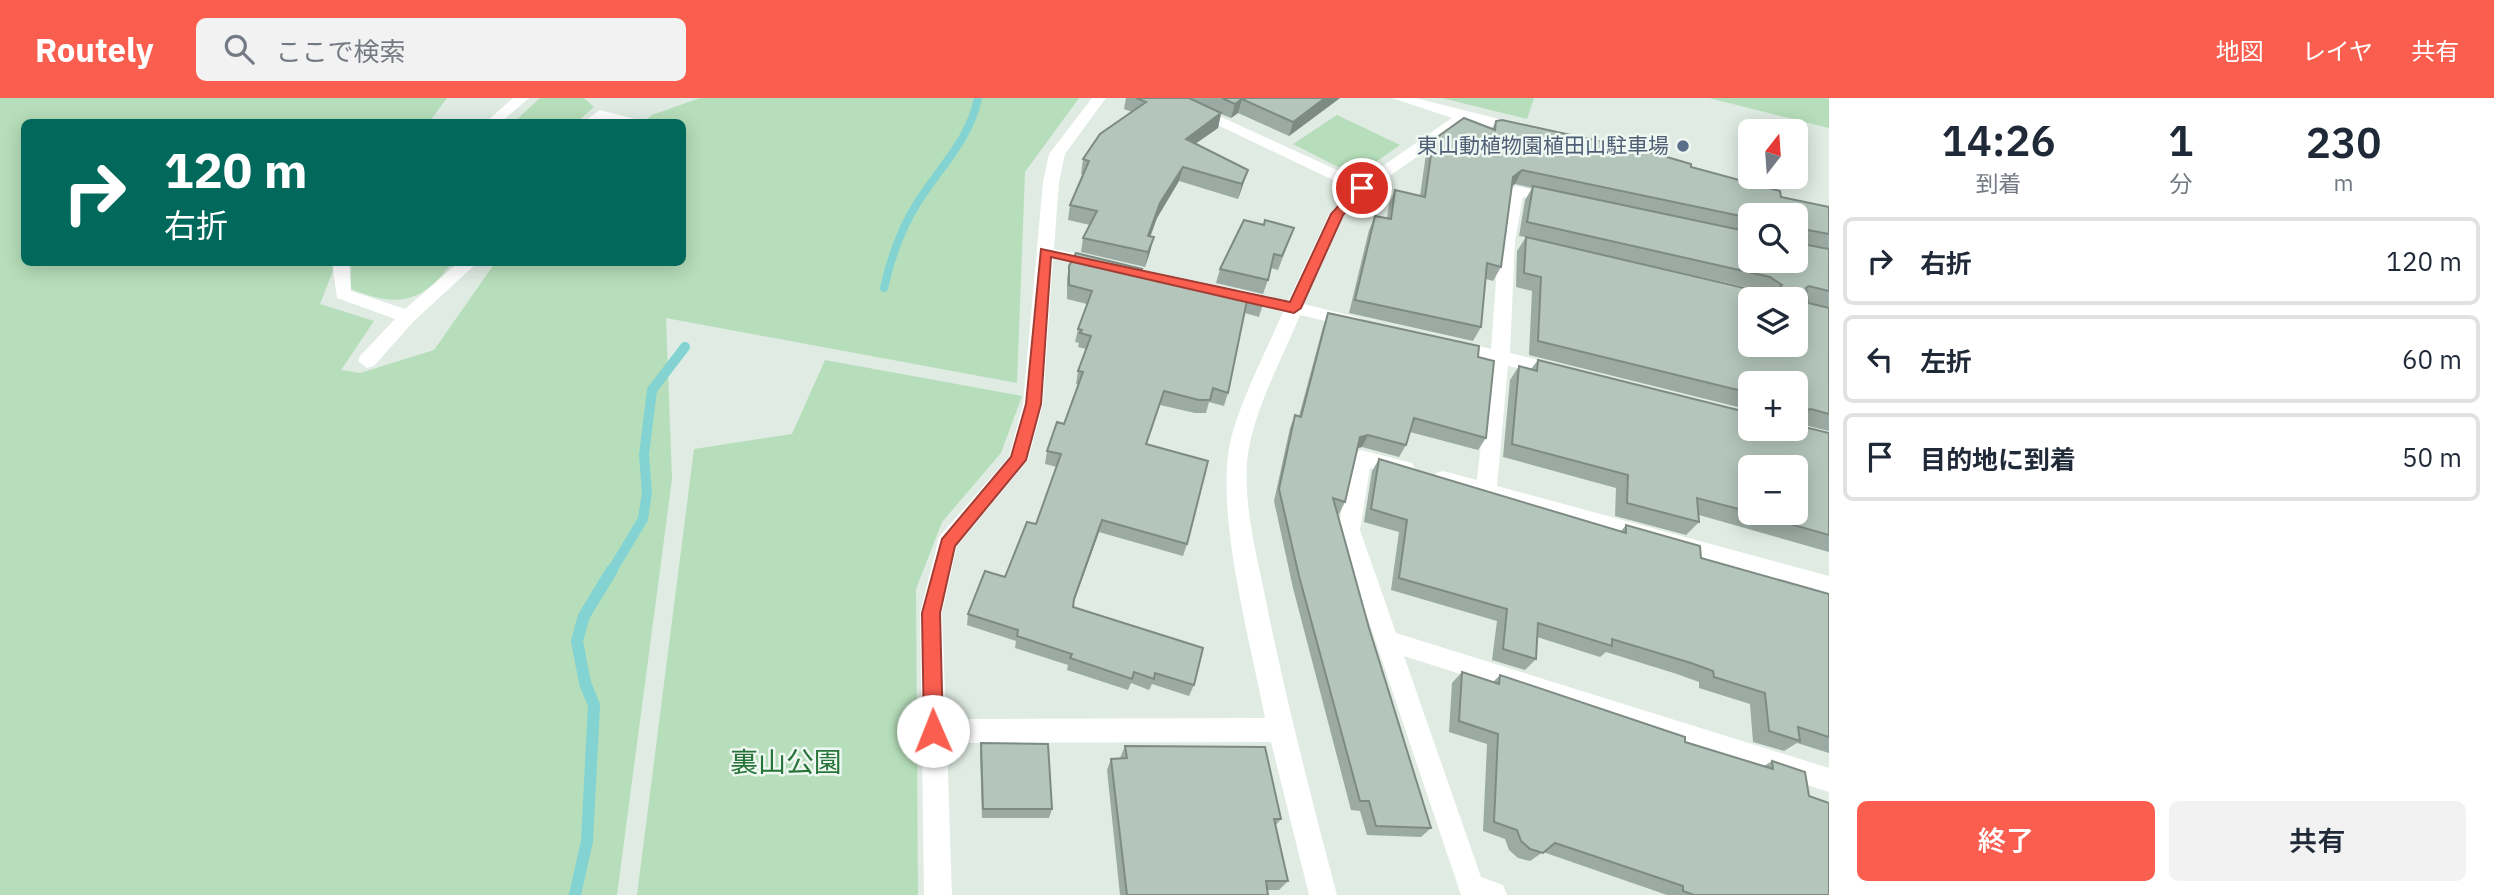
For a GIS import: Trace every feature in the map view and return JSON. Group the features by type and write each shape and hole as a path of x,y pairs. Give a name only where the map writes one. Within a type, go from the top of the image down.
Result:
{"street":[{"path":"498,119 522,98"},
{"path":"938,895 931,613 947,543 1018,460 1033,404 1051,182 1057,154 1099,98"},
{"path":"1168,98 1362,188"},
{"path":"1399,98 1464,117 1541,133"},
{"path":"594,119 600,114 619,119"},
{"path":"1323,895 1280,730 1238,503 1238,454 1250,414 1337,214 1362,188 1464,117"},
{"path":"1486,490 1513,242 1516,191 1568,202"},
{"path":"1045,252 1124,270"},
{"path":"339,266 343,294 408,317"},
{"path":"367,362 408,317 465,266"},
{"path":"1215,290 1371,326"},
{"path":"1436,341 1579,377"},
{"path":"1493,895 1471,887 1349,530 1361,458 1829,585"},
{"path":"1386,640 1829,780"},
{"path":"933,731 1280,730"}],"green space":[{"path":"0,98 447,98 431,119 21,119 21,266 335,266 320,304 374,321 341,370 360,373 434,350 493,266 686,266 686,119 647,119 652,115 700,98 1079,98 1025,172 1017,383 666,318 672,479 617,895 0,895"},
{"path":"540,98 584,98 594,107 580,119 517,119"},
{"path":"1442,98 1534,98 1527,119"},
{"path":"1709,98 1829,98 1829,128 1808,123 1808,119 1793,119"},
{"path":"1337,115 1400,145 1356,176 1293,144"},
{"path":"351,266 449,266 430,287 408,298 382,299 351,289"},
{"name":"裏山公園","path":"825,360 1022,396 1001,453 942,522 916,589 918,895 637,895 694,449 792,434"}],"building":[{"path":"1136,98 1189,98 1221,113 1186,139 1248,170 1242,184 1183,167 1160,203 1148,236 1154,237 1148,252 1083,238 1097,211 1070,205 1089,161 1083,159 1100,134 1146,102"},
{"path":"1222,98 1325,98 1293,122 1242,99 1235,104"},
{"path":"1464,118 1495,130 1496,121 1502,120 1653,153 1738,180 1738,189 1773,189 1780,191 1781,197 1829,207 1829,234 1808,230 1808,203 1738,203 1738,215 1522,170 1513,177 1501,267 1487,263 1481,327 1355,300 1375,216 1391,219 1395,190 1425,197 1433,140"},
{"path":"1533,186 1738,229 1738,270 1527,222"},
{"path":"1244,220 1264,225 1265,220 1294,228 1282,256 1274,254 1268,280 1220,269"},
{"path":"1526,237 1740,287 1738,357 1808,357 1808,303 1829,308 1829,414 1808,410 1808,371 1738,371 1738,390 1538,341 1541,277 1524,273"},
{"path":"1808,245 1829,249 1829,291 1809,286 1780,287 1782,285 1770,277 1752,273 1808,273"},
{"path":"1076,253 1142,269 1141,271 1265,297 1263,304 1247,300 1228,393 1213,388 1210,400 1199,400 1164,391 1146,444 1208,461 1187,544 1102,520 1074,599 1073,607 1203,648 1194,685 1155,673 1154,679 1134,672 1132,679 1070,658 1072,654 1017,636 1018,630 968,614 985,571 1005,577 1027,522 1036,524 1061,454 1047,451 1057,422 1064,424 1083,372 1078,371 1091,336 1080,333 1082,330 1078,329 1092,291 1069,285 1069,266"},
{"path":"1328,313 1479,346 1478,357 1494,361 1486,438 1414,418 1406,445 1368,435 1360,437 1345,502 1333,498 1369,628 1431,828 1376,826 1369,801 1360,801 1299,576 1279,489 1295,415 1301,417"},
{"path":"1538,360 1738,410 1738,441 1808,441 1808,428 1829,433 1829,535 1794,525 1808,525 1808,455 1738,455 1738,509 1697,498 1699,522 1627,503 1628,475 1512,444 1519,366 1537,371"},
{"path":"1379,459 1626,533 1626,525 1700,546 1701,558 1829,594 1829,737 1798,727 1800,741 1769,731 1765,693 1714,677 1713,671 1691,663 1612,639 1612,646 1538,623 1536,659 1503,649 1507,609 1399,578 1407,520 1371,509"},
{"path":"1462,672 1499,684 1500,675 1685,737 1685,742 1773,769 1772,761 1805,772 1809,796 1829,803 1829,895 1694,895 1683,891 1683,886 1555,843 1543,853 1530,849 1521,841 1517,830 1494,822 1498,734 1459,721"},
{"path":"981,743 1048,744 1052,809 983,809"},
{"path":"1125,746 1265,747 1281,819 1274,819 1288,881 1266,881 1268,895 1127,895 1111,759 1127,758"}],"waterway":[{"path":"884,288 893,254 906,222 961,140 978,98"},
{"path":"611,572 643,519 647,492 644,455 652,390 685,347"},
{"path":"575,895 587,841 594,705 585,683 577,641 584,616 612,570"}],"place":[{"name":"東山動植物園植田山駐車場","path":"1683,146"}],"route":[{"path":"933,731 931,613 947,543 1018,460 1033,404 1045,252 1294,308 1320,245 1337,214 1362,188"}]}
